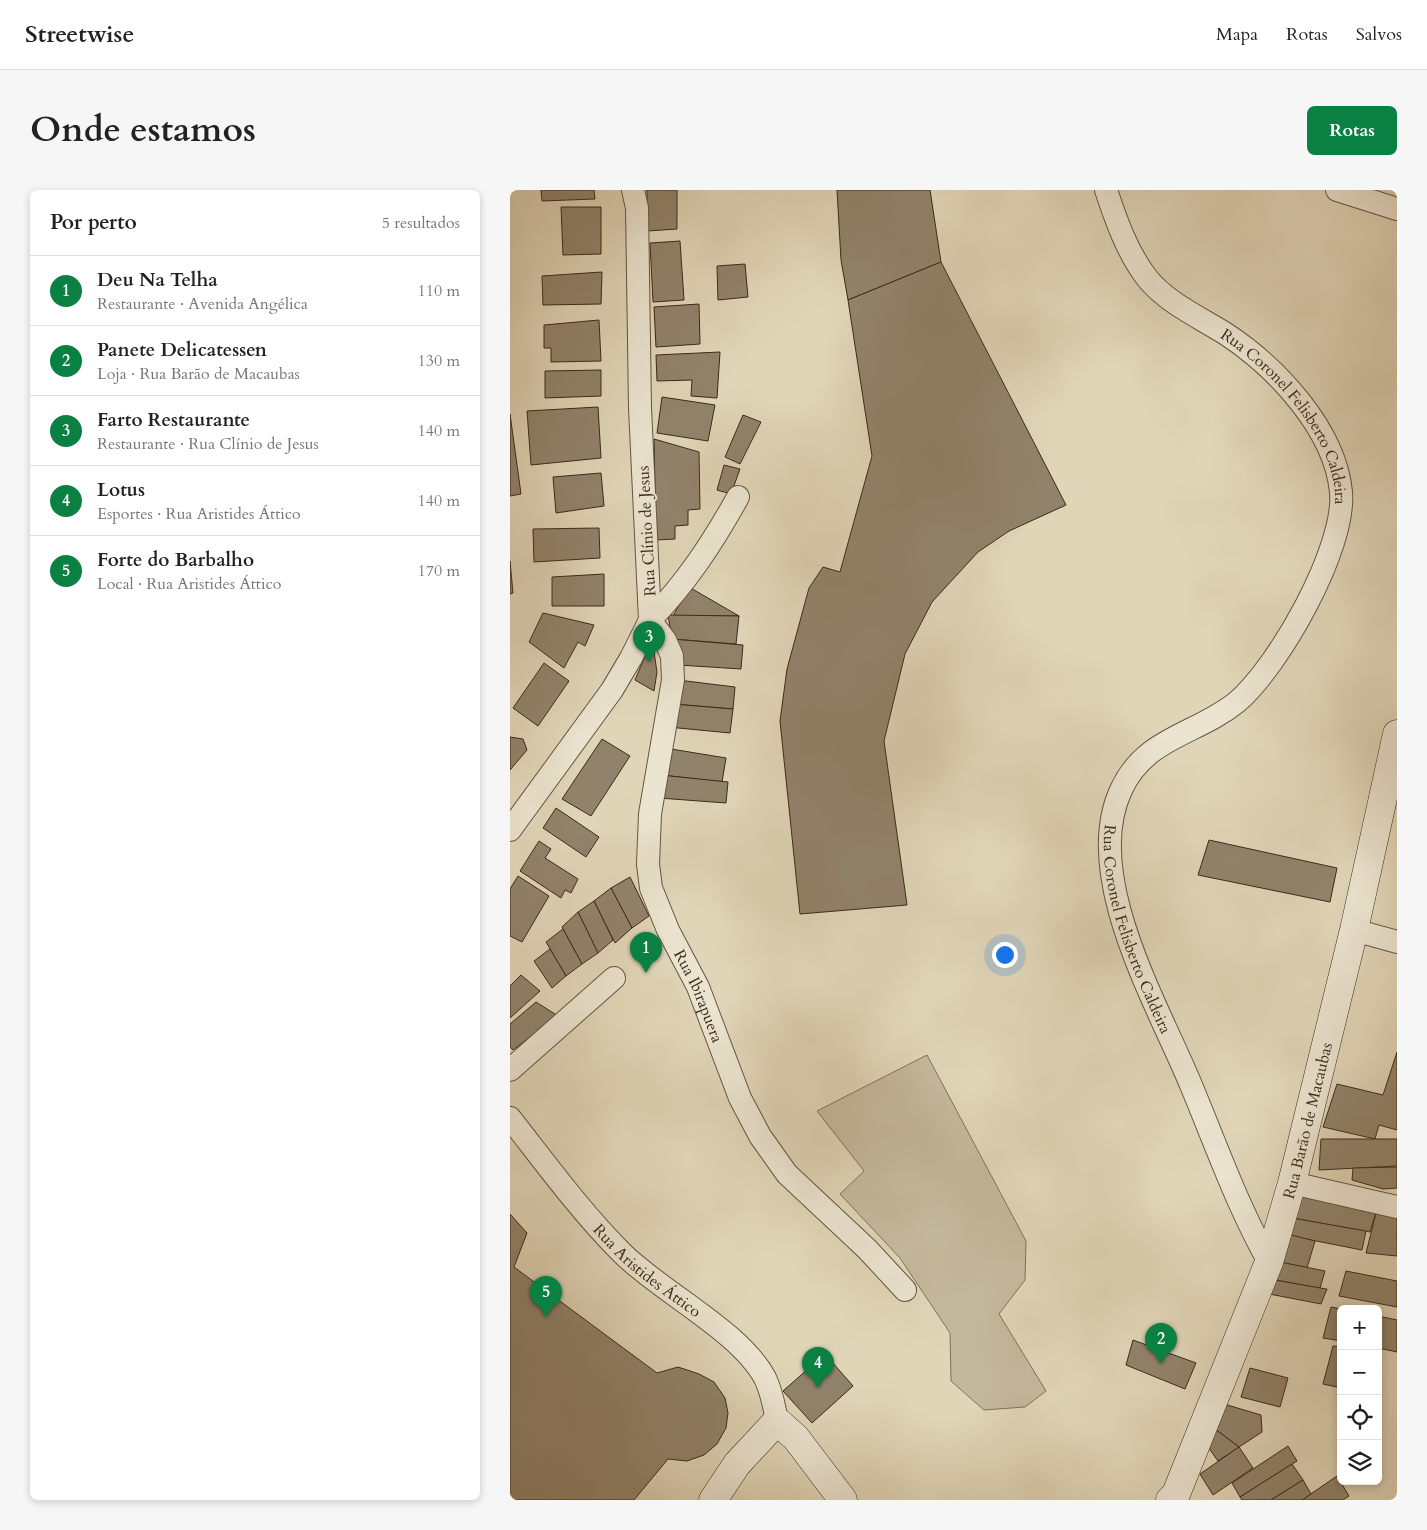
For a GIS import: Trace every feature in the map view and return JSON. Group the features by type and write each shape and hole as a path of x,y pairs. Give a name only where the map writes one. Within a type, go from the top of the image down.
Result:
{"street":[{"name":"Rua Clínio de Jesus","path":"510,830 612,690 632,658 650,620 640,408 637,208 633,190"},
{"name":"Rua Coronel Felisberto Caldeira","path":"1106,190 1124,238 1148,279 1188,312 1225,334 1258,358 1286,386 1329,447 1337,469 1341,495 1332,546 1314,589 1279,653 1268,669 1236,702 1159,745 1136,765 1119,793 1113,816 1110,844 1113,883 1120,914 1134,955 1171,1036 1237,1202 1269,1262"},
{"path":"1337,190 1397,209"},
{"path":"650,620 688,578 716,537 738,497"},
{"name":"Rua Ibirapuera","path":"650,620 664,640 672,656 673,680 650,814 648,864 651,888 668,930 698,987 740,1098 760,1136 787,1174 867,1249 905,1290"},
{"name":"Rua Barão de Macaubas","path":"1177,1498 1269,1262 1292,1183 1354,930 1397,734"},
{"path":"1354,930 1397,942"},
{"path":"510,1070 614,978"},
{"name":"Rua Aristides Áttico","path":"510,1118 600,1230 624,1255 733,1340 751,1359 764,1376 772,1393 778,1422"},
{"path":"1292,1183 1397,1206"},
{"path":"713,1500 737,1464 778,1422 801,1444 843,1500"}],"shaded area":[{"path":"927,1055 1026,1241 1025,1280 999,1314 1046,1391 1025,1407 984,1410 951,1381 950,1333 900,1258 840,1194 864,1171 817,1111"}],"building":[{"path":"541,190 594,190 595,199 542,201"},
{"path":"647,190 677,190 677,229 647,231"},
{"path":"837,190 930,190 941,262 848,300 841,260"},
{"path":"561,207 601,207 601,254 563,255"},
{"path":"680,241 684,300 653,302 650,243"},
{"path":"941,262 1066,505 1009,531 978,552 932,602 905,654 884,741 907,905 800,914 780,721 787,669 809,588 823,567 840,572 872,456 848,300"},
{"path":"745,264 748,297 718,300 717,266"},
{"path":"602,272 601,304 543,305 542,276"},
{"path":"699,304 700,344 656,347 654,307"},
{"path":"599,320 601,361 551,362 551,348 544,348 544,325"},
{"path":"720,352 717,398 691,396 692,380 657,381 656,355"},
{"path":"601,370 601,396 545,398 545,371"},
{"path":"662,397 715,405 708,441 657,433"},
{"path":"598,407 601,458 531,465 527,411"},
{"path":"510,414 521,494 510,496"},
{"path":"743,415 761,422 740,464 725,457"},
{"path":"654,439 699,452 700,509 688,510 688,525 675,526 675,539 656,540"},
{"path":"724,465 740,469 731,494 717,490"},
{"path":"601,473 604,506 556,513 553,477"},
{"path":"599,528 600,558 534,562 533,529"},
{"path":"510,561 513,593 510,594"},
{"path":"604,574 604,606 552,606 552,577"},
{"path":"689,587 739,616 673,616"},
{"path":"543,613 594,625 585,646 578,642 564,668 529,642"},
{"path":"668,615 739,616 736,644 672,639"},
{"path":"672,639 743,645 741,669 679,665"},
{"path":"649,647 654,652 657,672 654,691 635,680"},
{"path":"544,663 569,681 538,726 513,708"},
{"path":"678,680 735,687 733,709 673,704"},
{"path":"673,704 733,709 730,733 668,727"},
{"path":"510,737 523,739 527,750 510,770"},
{"path":"602,739 630,756 591,816 562,799"},
{"path":"665,748 726,758 722,782 661,775"},
{"path":"661,775 728,782 726,803 659,798"},
{"path":"556,808 599,837 586,857 543,828"},
{"path":"1209,840 1337,868 1330,902 1198,875"},
{"path":"539,841 551,849 545,858 578,879 571,893 565,890 561,898 520,871"},
{"path":"518,876 549,896 522,942 510,936 510,889"},
{"path":"630,877 649,916 632,928 611,888"},
{"path":"611,888 632,928 615,943 594,901"},
{"path":"594,901 613,940 598,953 578,912"},
{"path":"578,912 598,953 582,964 562,927"},
{"path":"563,929 582,964 566,976 546,942"},
{"path":"550,949 566,976 552,988 534,961"},
{"path":"521,975 540,991 510,1018 510,986"},
{"path":"536,1002 558,1016 513,1050 510,1047 510,1024"},
{"path":"1397,1052 1397,1130 1379,1125 1375,1139 1323,1127 1337,1084 1383,1095"},
{"path":"1321,1139 1397,1139 1397,1166 1319,1170"},
{"path":"1397,1167 1397,1188 1383,1189 1352,1180 1353,1168"},
{"path":"1298,1193 1377,1209 1370,1232 1292,1218"},
{"path":"1377,1209 1397,1213 1397,1256 1366,1253"},
{"path":"510,1214 527,1233 514,1267 657,1373 678,1367 699,1374 714,1382 725,1398 728,1413 726,1428 717,1444 704,1455 687,1461 668,1459 634,1500 510,1500"},
{"path":"1292,1218 1366,1231 1362,1250 1286,1235"},
{"path":"1291,1235 1315,1241 1307,1268 1283,1263"},
{"path":"1275,1261 1325,1271 1320,1288 1269,1279"},
{"path":"1346,1271 1397,1281 1397,1307 1339,1296"},
{"path":"1269,1279 1327,1289 1321,1304 1264,1293"},
{"path":"1331,1307 1337,1308 1337,1340 1323,1338"},
{"path":"1382,1317 1397,1320 1397,1352 1382,1349"},
{"path":"1133,1340 1196,1363 1185,1389 1126,1365"},
{"path":"1333,1346 1337,1346 1337,1387 1323,1384"},
{"path":"825,1354 853,1386 812,1423 783,1391"},
{"path":"1250,1368 1288,1378 1280,1407 1241,1397"},
{"path":"1224,1404 1261,1415 1262,1432 1239,1447 1215,1429"},
{"path":"1215,1429 1239,1447 1218,1461 1208,1447"},
{"path":"1288,1446 1297,1461 1240,1497 1232,1483"},
{"path":"1239,1447 1253,1468 1213,1495 1200,1474"},
{"path":"1292,1464 1303,1480 1271,1500 1242,1500 1240,1497"},
{"path":"1337,1476 1337,1485 1342,1485 1349,1496 1343,1500 1302,1500"},
{"path":"1303,1480 1311,1494 1302,1500 1271,1500"}],"place":[{"name":"Farto Restaurante","path":"649,662"},
{"name":"Deu Na Telha","path":"646,973"},
{"name":"Forte do Barbalho","path":"546,1317"},
{"name":"Panete Delicatessen","path":"1161,1364"},
{"name":"Lotus","path":"818,1388"}]}
